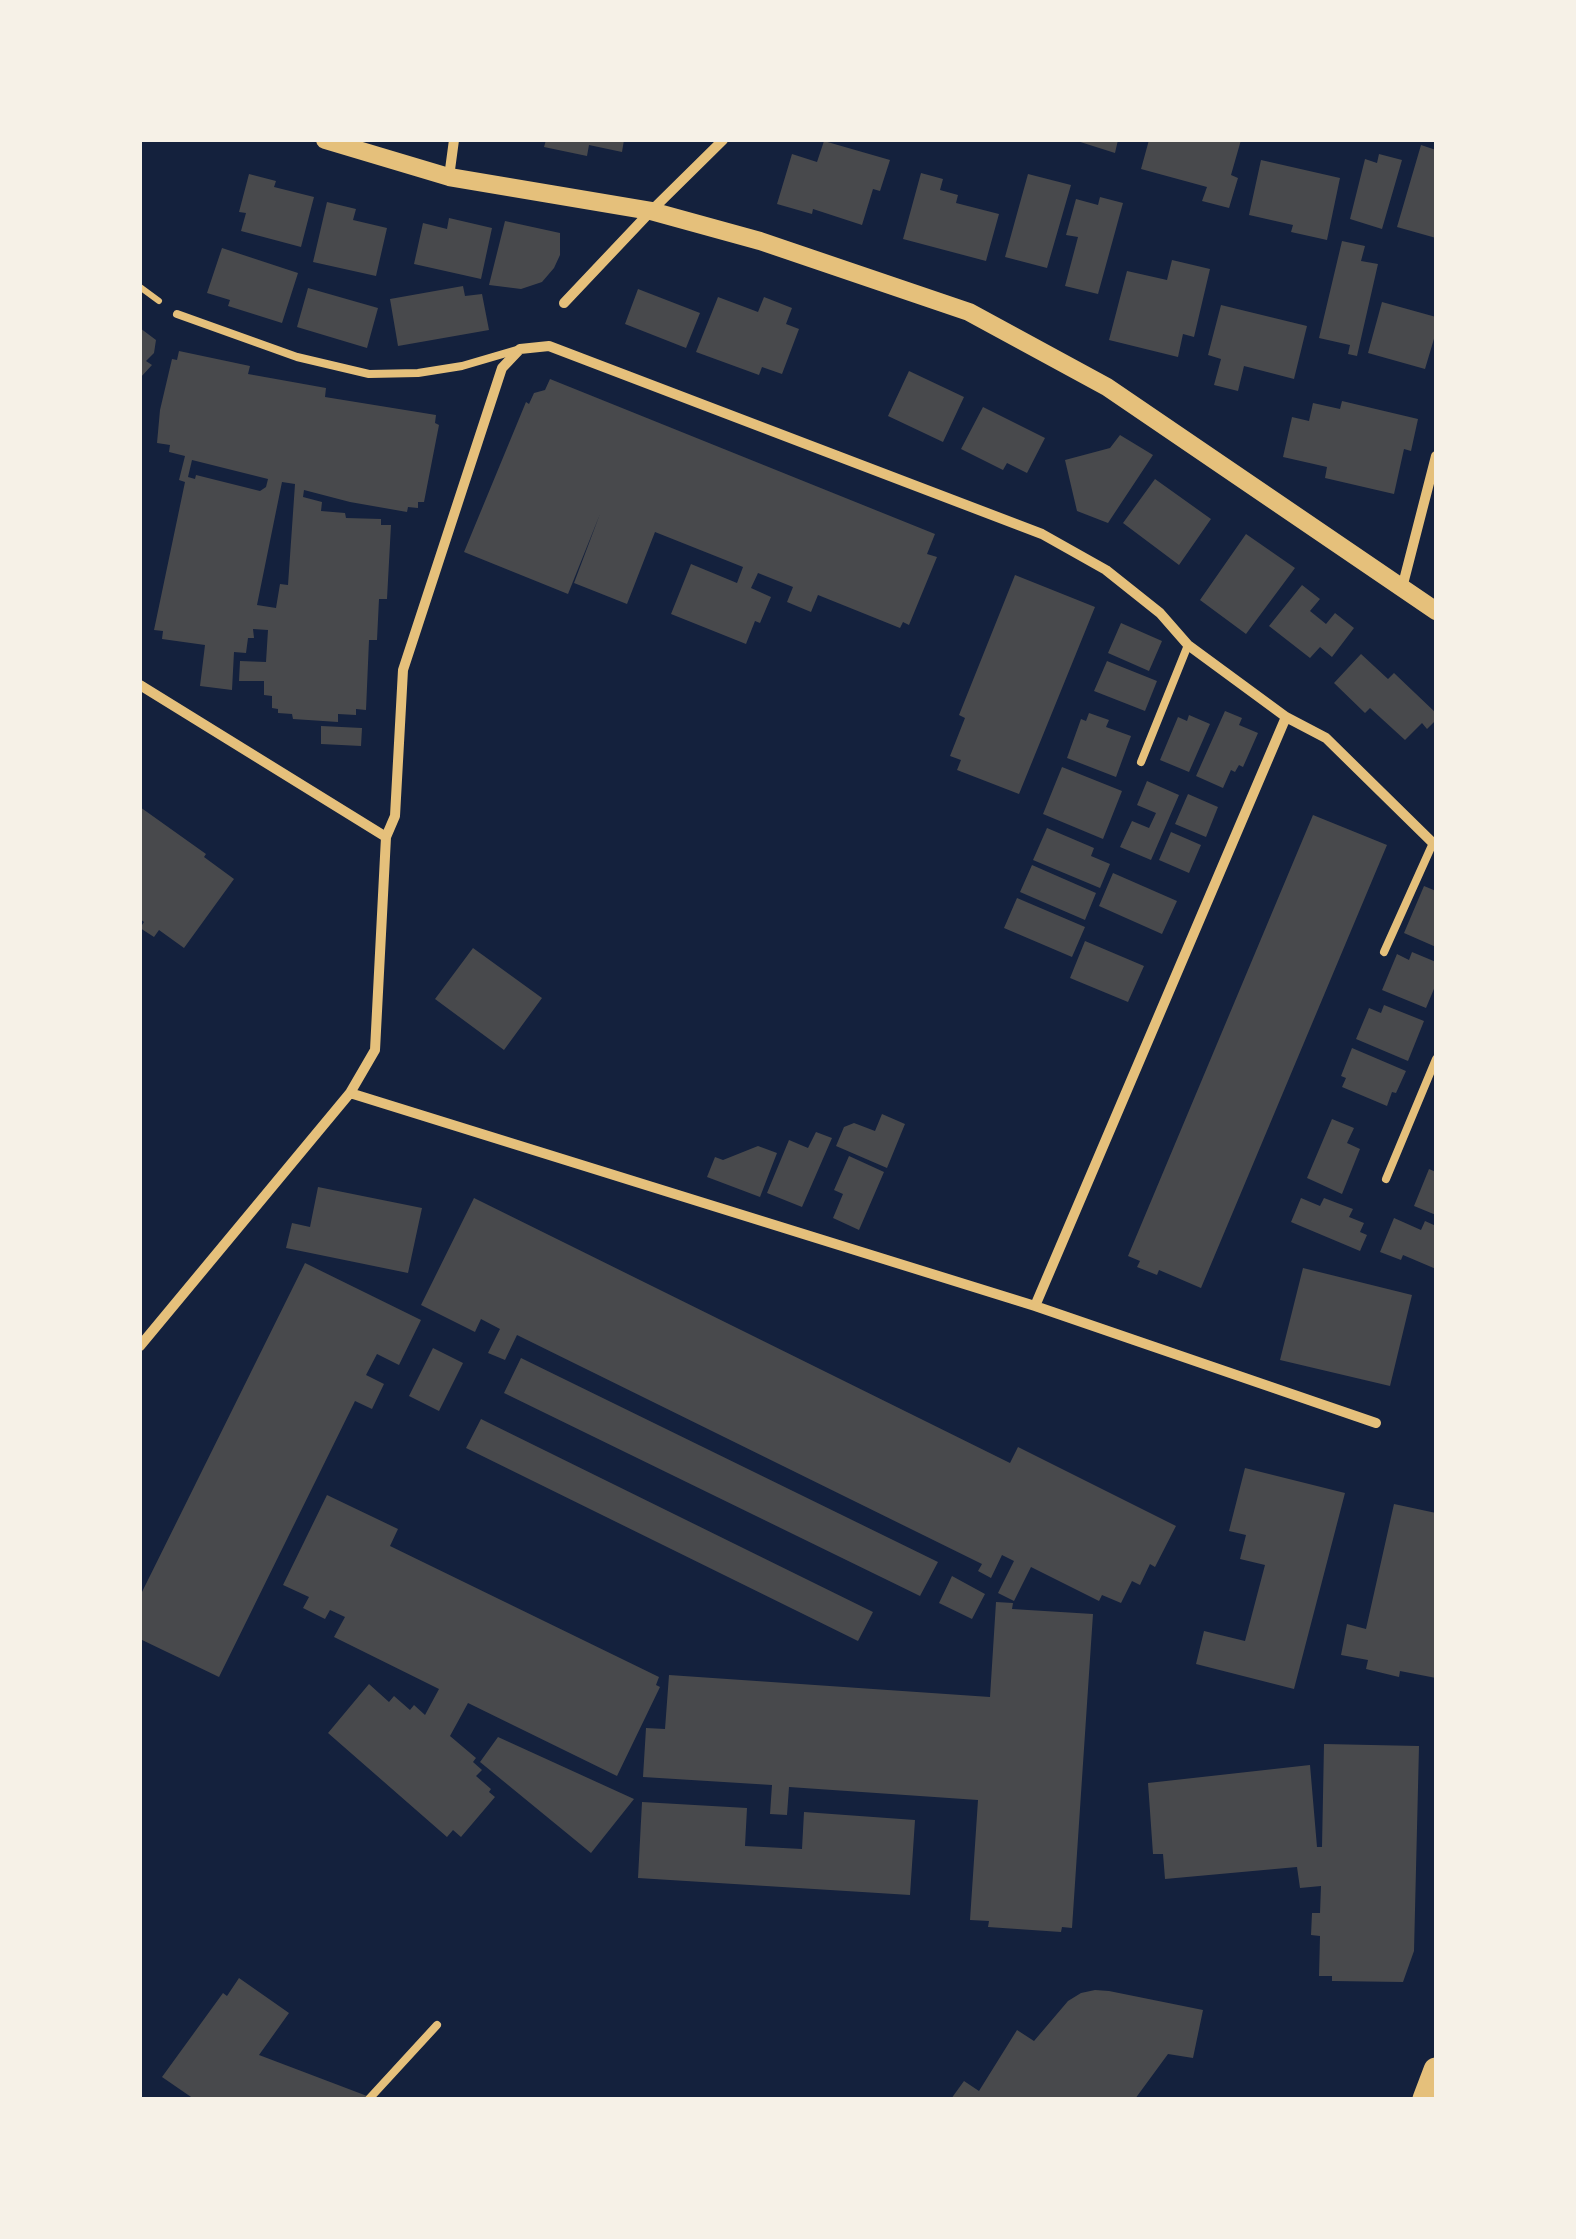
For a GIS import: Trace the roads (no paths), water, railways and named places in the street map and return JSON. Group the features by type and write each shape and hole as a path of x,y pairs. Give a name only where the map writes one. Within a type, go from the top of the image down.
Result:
{"main road":[{"path":"1424,2099 1436,2070"}],"street":[{"path":"325,140 449,177 650,211 760,241 969,312 1107,386 1436,610"},
{"path":"449,177 454,140"},
{"path":"564,303 722,140"},
{"path":"140,1346 350,1093 375,1050 386,837 395,816 403,670 502,368 520,349 548,346 1042,534 1106,570 1160,614 1188,645 1286,717 1326,738 1434,844"},
{"path":"1402,589 1436,456"},
{"path":"140,685 386,837"},
{"path":"1035,1306 1286,717"},
{"path":"350,1093 1035,1306 1376,1423"}],"lane":[{"path":"177,314 298,358 369,374 418,373 462,366 520,349"},
{"path":"1141,762 1188,645"},
{"path":"1384,952 1434,844"},
{"path":"1386,1179 1436,1059"},
{"path":"369,2099 437,2026"}]}
